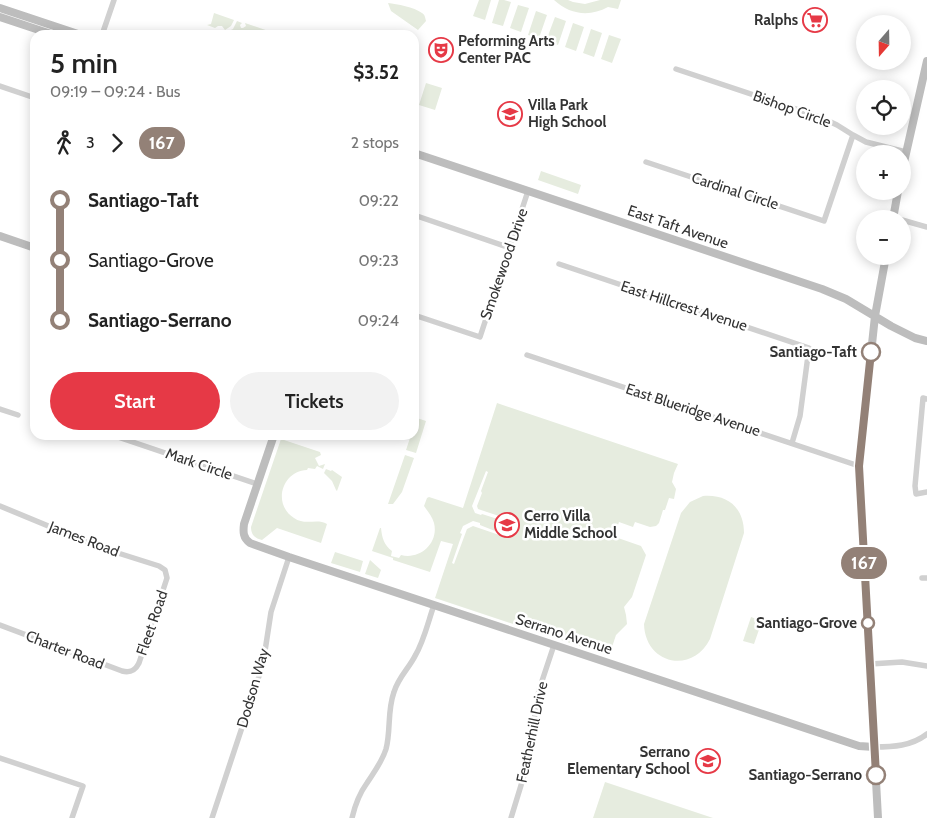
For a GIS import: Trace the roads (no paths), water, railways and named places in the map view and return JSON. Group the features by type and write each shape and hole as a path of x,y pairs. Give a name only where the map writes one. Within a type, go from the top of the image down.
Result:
{"street":[{"path":"104,30 114,0"},
{"path":"0,8 66,30"},
{"path":"0,17 39,30"},
{"path":"908,145 927,61"},
{"name":"Bishop Circle","path":"676,69 820,117 874,145"},
{"path":"0,86 30,96"},
{"name":"Cardinal Circle","path":"646,162 824,221 853,135"},
{"name":"East Taft Avenue","path":"419,155 822,289 846,299 902,332 927,341"},
{"name":"Smokewood Drive","path":"419,317 480,337 528,191"},
{"path":"419,217 510,248"},
{"path":"911,223 927,227"},
{"path":"0,236 30,246"},
{"name":"East Hillcrest Avenue","path":"559,264 809,348 800,416 792,443"},
{"path":"878,818 859,466 874,316 884,265"},
{"name":"East Blueridge Avenue","path":"527,355 859,466"},
{"path":"925,398 916,494 927,492"},
{"path":"0,409 18,415"},
{"name":"Mark Circle","path":"127,440 257,484"},
{"path":"257,484 272,440"},
{"name":"Serrano Avenue","path":"257,484 244,527 246,540 254,545 861,747 874,747"},
{"name":"James Road","path":"0,506 99,547 159,566 166,573"},
{"name":"Dodson Way","path":"212,818 263,664 271,612 289,557"},
{"name":"Fleet Road","path":"131,671 139,663 166,584 166,573"},
{"path":"352,818 356,802 378,768 386,750 389,709 394,691 415,656 434,605"},
{"name":"Charter Road","path":"0,625 122,671 131,671"},
{"name":"Featherhill Drive","path":"511,818 526,769 539,690 554,645"},
{"path":"870,664 902,662 927,666"},
{"path":"874,747 906,745 919,740 927,734"},
{"path":"0,758 83,786 72,818"}],"place":[{"name":"Ralphs","path":"815,20"},
{"name":"Peforming Arts Center PAC","path":"441,50"},
{"name":"Villa Park High School","path":"510,114"},
{"name":"Santiago-Taft","path":"871,352"},
{"name":"Cerro Villa Middle School","path":"507,525"},
{"name":"Santiago-Grove","path":"868,623"},
{"name":"Serrano Elementary School","path":"708,761"},
{"name":"Santiago-Serrano","path":"876,775"}]}
